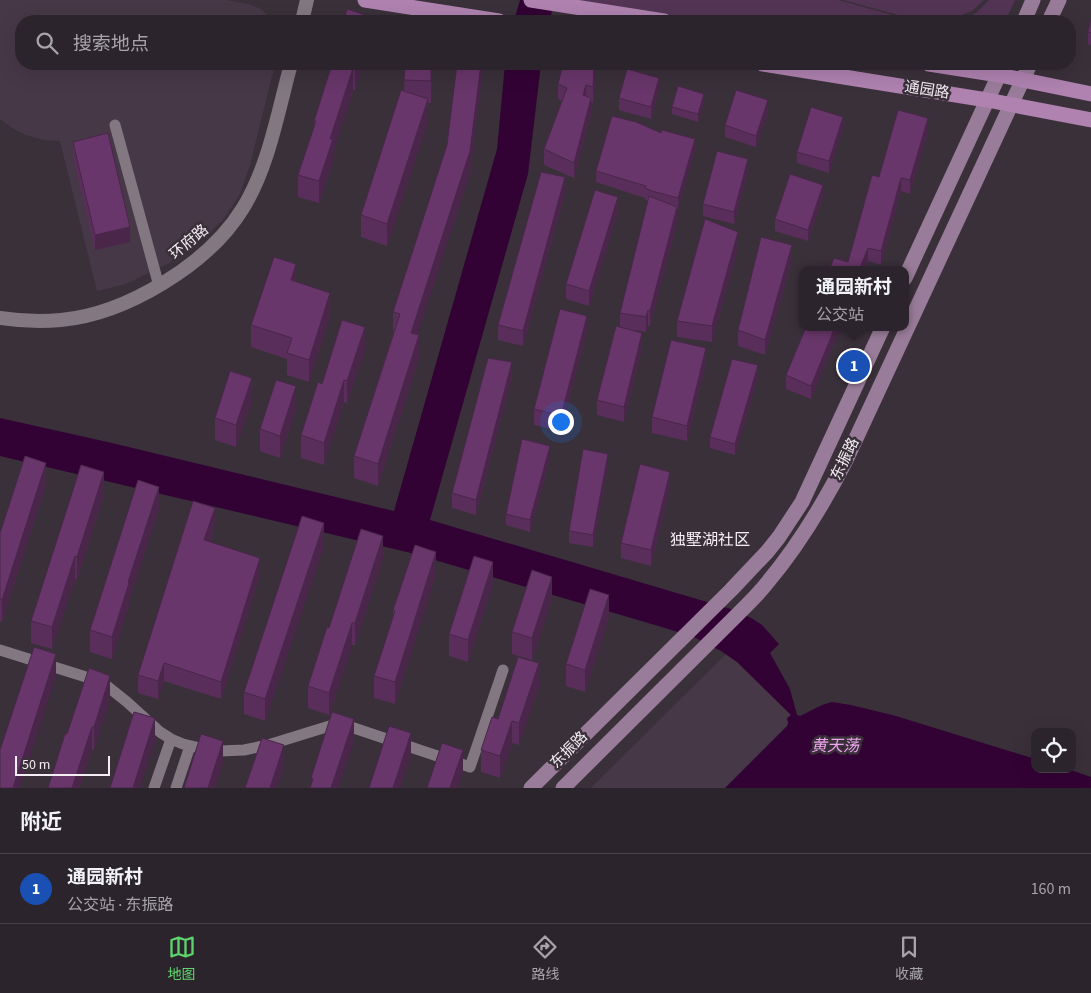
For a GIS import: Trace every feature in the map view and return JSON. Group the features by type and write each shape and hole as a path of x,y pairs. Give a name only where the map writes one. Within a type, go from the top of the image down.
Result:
{"main road":[{"path":"365,0 461,15"},
{"path":"531,0 626,15"},
{"path":"1027,15 1034,0"},
{"path":"1052,15 1059,0"},
{"name":"通园路","path":"800,70 987,100 1091,120"},
{"path":"909,269 1002,70"},
{"name":"通园路","path":"1004,70 1022,80 1091,94"},
{"name":"东振路","path":"909,323 1027,70"},
{"name":"东振路","path":"534,787 719,602 779,537 798,508 827,450 881,331"},
{"name":"东振路","path":"563,788 744,608 767,584 785,560 818,512 833,486 905,331"}],"street":[{"path":"303,15 307,0"},
{"name":"环府路","path":"0,318 38,321 62,320 123,304 159,286 216,243 243,208 263,169 288,70"},
{"path":"115,125 159,286"},
{"path":"0,650 86,677 107,686 160,732 171,739 190,746 220,751 244,750 268,745 336,724 342,724 470,766 503,670"},
{"path":"154,788 171,739"},
{"path":"176,788 190,746"}],"shaded area":[{"path":"0,0 227,0 248,4 261,9 268,15 15,15 15,70 274,70 250,165 239,196 222,221 195,246 167,264 126,284 97,291 60,141 44,140 26,135 0,119"},
{"path":"570,0 838,0 892,15 663,15"},
{"path":"843,0 984,0 972,11 961,15 898,15"},
{"path":"989,0 1015,0 1008,15 972,15"},
{"path":"726,654 737,662 791,715 787,726 725,788 591,788"}],"water":[{"path":"520,0 554,0 551,15 516,15"},
{"name":"黄天荡","path":"504,70 540,70 528,174 430,520 734,610 753,619 762,625 779,644 770,653 790,689 797,715 800,716 832,702 896,716 1031,758 1031,773 1076,772 1091,777 1091,788 725,788 787,726 787,718 791,715 737,662 694,637 411,553 0,456 0,418 394,511 497,149"}],"building":[{"path":"347,9 365,15 346,15"},
{"path":"1091,17 1091,33 1088,32"},
{"path":"330,70 352,70 330,139 333,139 319,181 298,175 316,121 314,121"},
{"path":"405,70 431,70 431,81 404,80"},
{"path":"456,70 480,70 470,151 411,333 419,335 378,464 354,456 400,314 393,312 447,145"},
{"path":"562,70 594,70 593,87 586,85 583,95 591,98 574,163 544,149 567,88 558,84"},
{"path":"627,70 659,78 651,107 619,98"},
{"path":"678,86 704,94 698,114 672,107"},
{"path":"401,90 428,99 387,224 361,215"},
{"path":"736,90 768,100 756,136 725,125"},
{"path":"811,107 843,117 829,161 797,152"},
{"path":"898,110 928,118 910,180 901,178 881,251 868,248 861,266 831,266 834,258 848,262 872,175 879,177"},
{"path":"612,116 636,122 661,133 662,130 695,139 678,198 596,171"},
{"path":"108,133 130,227 95,235 73,142"},
{"path":"717,151 748,159 734,212 703,204"},
{"path":"541,172 565,177 523,331 498,325"},
{"path":"790,174 823,185 808,230 775,219"},
{"path":"595,190 618,197 589,291 566,284"},
{"path":"649,196 677,207 650,311 648,310 646,317 620,313"},
{"path":"705,219 738,232 712,326 677,321"},
{"path":"761,237 792,245 765,340 738,330"},
{"path":"274,257 296,264 291,280 330,293 309,360 287,353 292,338 251,325"},
{"path":"560,309 587,316 561,416 534,409"},
{"path":"342,320 365,327 347,381 344,380 324,443 301,435 318,382 322,384"},
{"path":"616,326 642,333 624,407 597,400"},
{"path":"804,331 833,331 811,386 786,375"},
{"path":"671,340 706,348 687,426 652,417"},
{"path":"488,358 512,362 476,500 452,493"},
{"path":"732,359 758,365 735,444 710,437"},
{"path":"230,371 252,378 236,425 215,418"},
{"path":"276,380 296,386 280,436 260,429"},
{"path":"522,439 550,446 530,520 506,514"},
{"path":"583,449 608,454 593,535 569,531"},
{"path":"25,456 46,463 2,600 0,599 0,533"},
{"path":"640,464 670,472 651,550 621,543"},
{"path":"81,465 104,472 52,627 31,621"},
{"path":"138,480 159,487 112,637 90,630"},
{"path":"193,501 215,508 204,540 260,558 221,682 164,663 158,681 138,675"},
{"path":"302,516 324,523 265,699 244,692"},
{"path":"361,529 383,536 355,623 352,623 329,693 308,686"},
{"path":"415,545 436,552 395,682 374,676 395,611 393,610"},
{"path":"474,556 493,562 468,640 449,634"},
{"path":"532,570 552,577 532,638 512,632"},
{"path":"590,589 609,595 585,670 566,664"},
{"path":"34,647 56,654 13,788 0,788 0,750"},
{"path":"518,657 539,663 519,723 512,721 500,756 481,750 492,717 498,719"},
{"path":"89,668 110,676 94,727 92,727 72,788 48,788 65,734 67,734"},
{"path":"134,712 155,718 133,788 110,788"},
{"path":"332,712 354,719 331,788 310,788 313,779 311,778"},
{"path":"389,726 411,733 393,788 369,788"},
{"path":"201,734 223,741 208,788 184,788"},
{"path":"262,738 284,745 270,788 245,788"},
{"path":"442,743 463,750 450,788 427,788"}],"place":[{"name":"通园新村","path":"854,366"}],"district":[{"name":"独墅湖社区","path":"710,540"}]}
